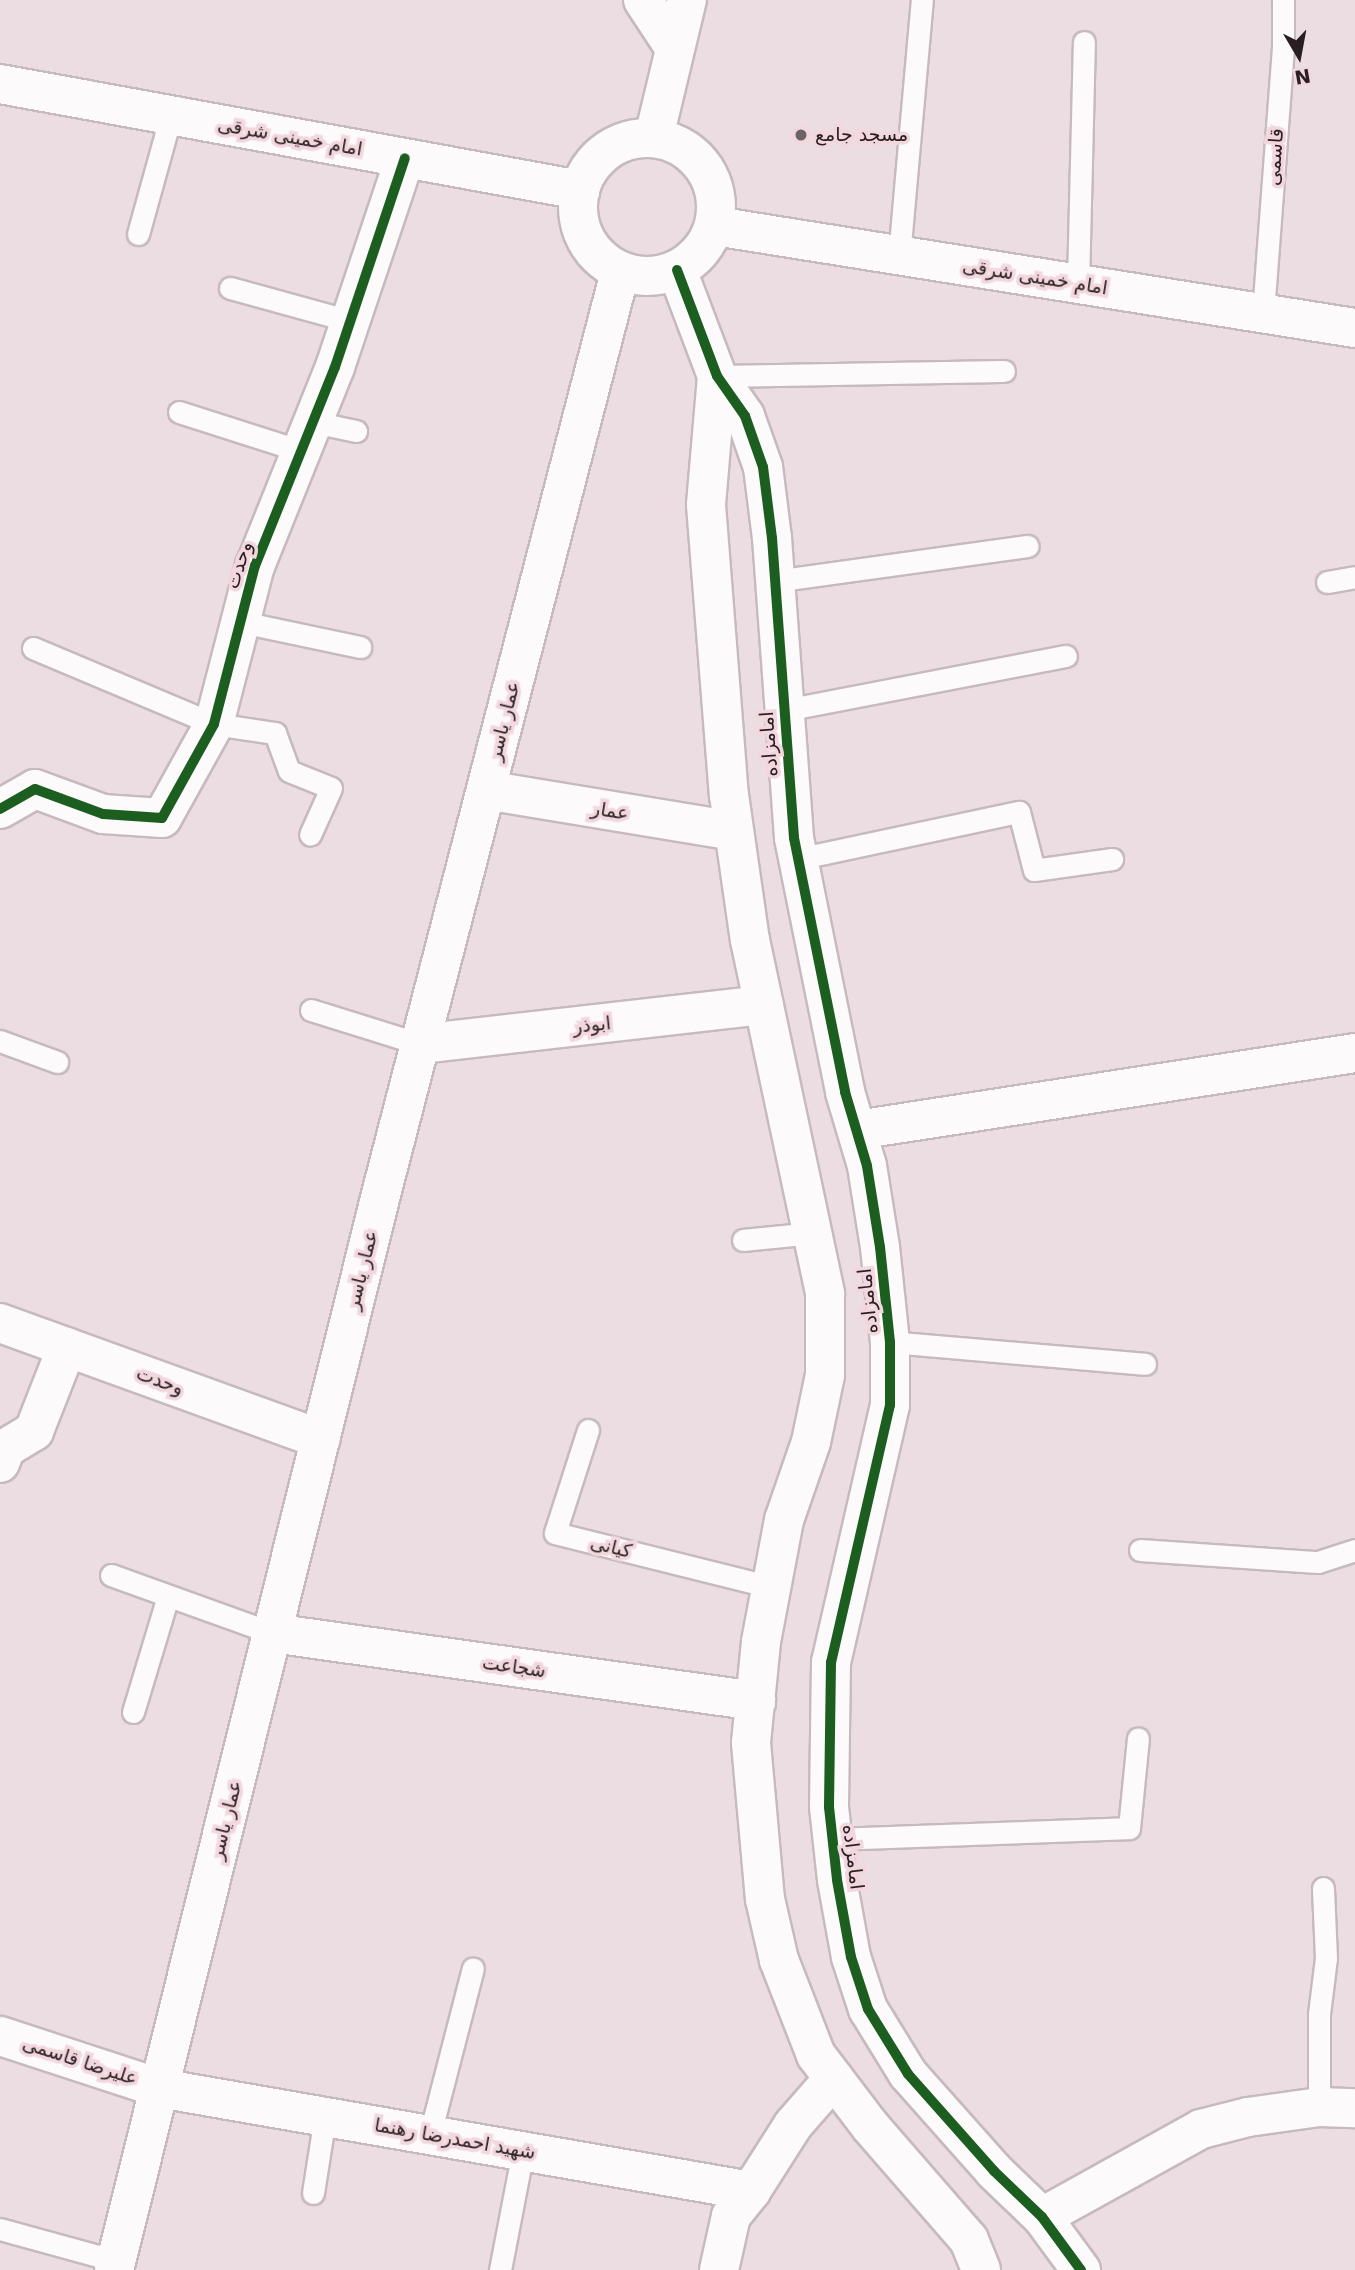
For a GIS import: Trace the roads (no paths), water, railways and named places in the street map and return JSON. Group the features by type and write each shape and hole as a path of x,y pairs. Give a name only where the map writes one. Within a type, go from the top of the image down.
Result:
{"street":[{"path":"643,0 674,47"},
{"path":"654,138 687,0"},
{"name":"امام خمینی شرقی","path":"0,84 580,190"},
{"path":"654,138 678,144 698,158 711,178 717,202 715,226 705,248 687,265 665,275 641,277 620,272 601,260 587,243 579,222 580,190 595,161 612,147 633,139 654,138"},
{"name":"وحدت","path":"0,809 35,789 103,814 163,818 214,724 255,566 350,321 405,158"},
{"name":"امام خمینی شرقی","path":"715,226 1355,328"},
{"name":"امامزاده","path":"677,270 718,376 745,416 763,467 775,581 797,859 845,1092 867,1166 880,1247 890,1342 890,1405 831,1662 829,1795 832,1839 851,1957 868,2009 908,2074 934,2106 1042,2217 1082,2270"},
{"name":"عمار یاسر","path":"115,2265 420,1044 620,272"},
{"name":"امامزاده","path":"718,376 706,505 734,831 750,940 825,1294 825,1375 811,1442 784,1520 761,1642 751,1743 765,1899 779,1960 816,2054 870,2126 968,2240 981,2270"},
{"name":"عمار","path":"486,790 734,831"},
{"name":"ابوذر","path":"420,1044 764,1005"},
{"path":"857,1130 1355,1053"},
{"name":"وحدت","path":"0,1323 321,1439"},
{"path":"0,1463 6,1448 34,1431 67,1347"},
{"name":"شجاعت","path":"272,1633 756,1701"},
{"name":"علیرضا قاسمی","path":"0,2036 159,2088"},
{"path":"719,2270 731,2216 751,2191 793,2125 834,2078"},
{"name":"شهید احمدرضا رهنما","path":"159,2088 751,2191"},
{"path":"1042,2217 1201,2129 1248,2117 1337,2108"}],"lane":[{"path":"900,256 922,0"},
{"name":"قاسمی","path":"1264,313 1283,49 1283,0"},
{"path":"1079,284 1084,42"},
{"path":"138,234 171,115"},
{"path":"230,288 350,321"},
{"path":"718,376 1004,371"},
{"path":"179,412 307,437 356,431"},
{"path":"775,581 1028,546"},
{"path":"1326,582 1355,577"},
{"path":"241,622 360,647"},
{"path":"33,648 214,724 275,733 289,771 331,788 310,835"},
{"path":"785,710 1066,656"},
{"path":"797,859 1019,812 1034,870 1112,859"},
{"path":"312,1010 420,1044"},
{"path":"0,1041 57,1062"},
{"path":"743,1240 813,1233"},
{"path":"890,1342 1145,1364"},
{"name":"کیانی","path":"588,1430 555,1533 772,1587"},
{"path":"1140,1550 1318,1562 1355,1550"},
{"path":"111,1575 272,1633"},
{"path":"133,1712 168,1596"},
{"path":"832,1839 1129,1828 1138,1738"},
{"path":"1323,1888 1326,1958 1319,2014 1337,2108"},
{"path":"430,2134 473,1968"},
{"path":"313,2193 325,2116"},
{"path":"500,2270 523,2151"},
{"path":"0,2230 115,2265"}],"place":[{"name":"مسجد جامع","path":"801,135"}]}
